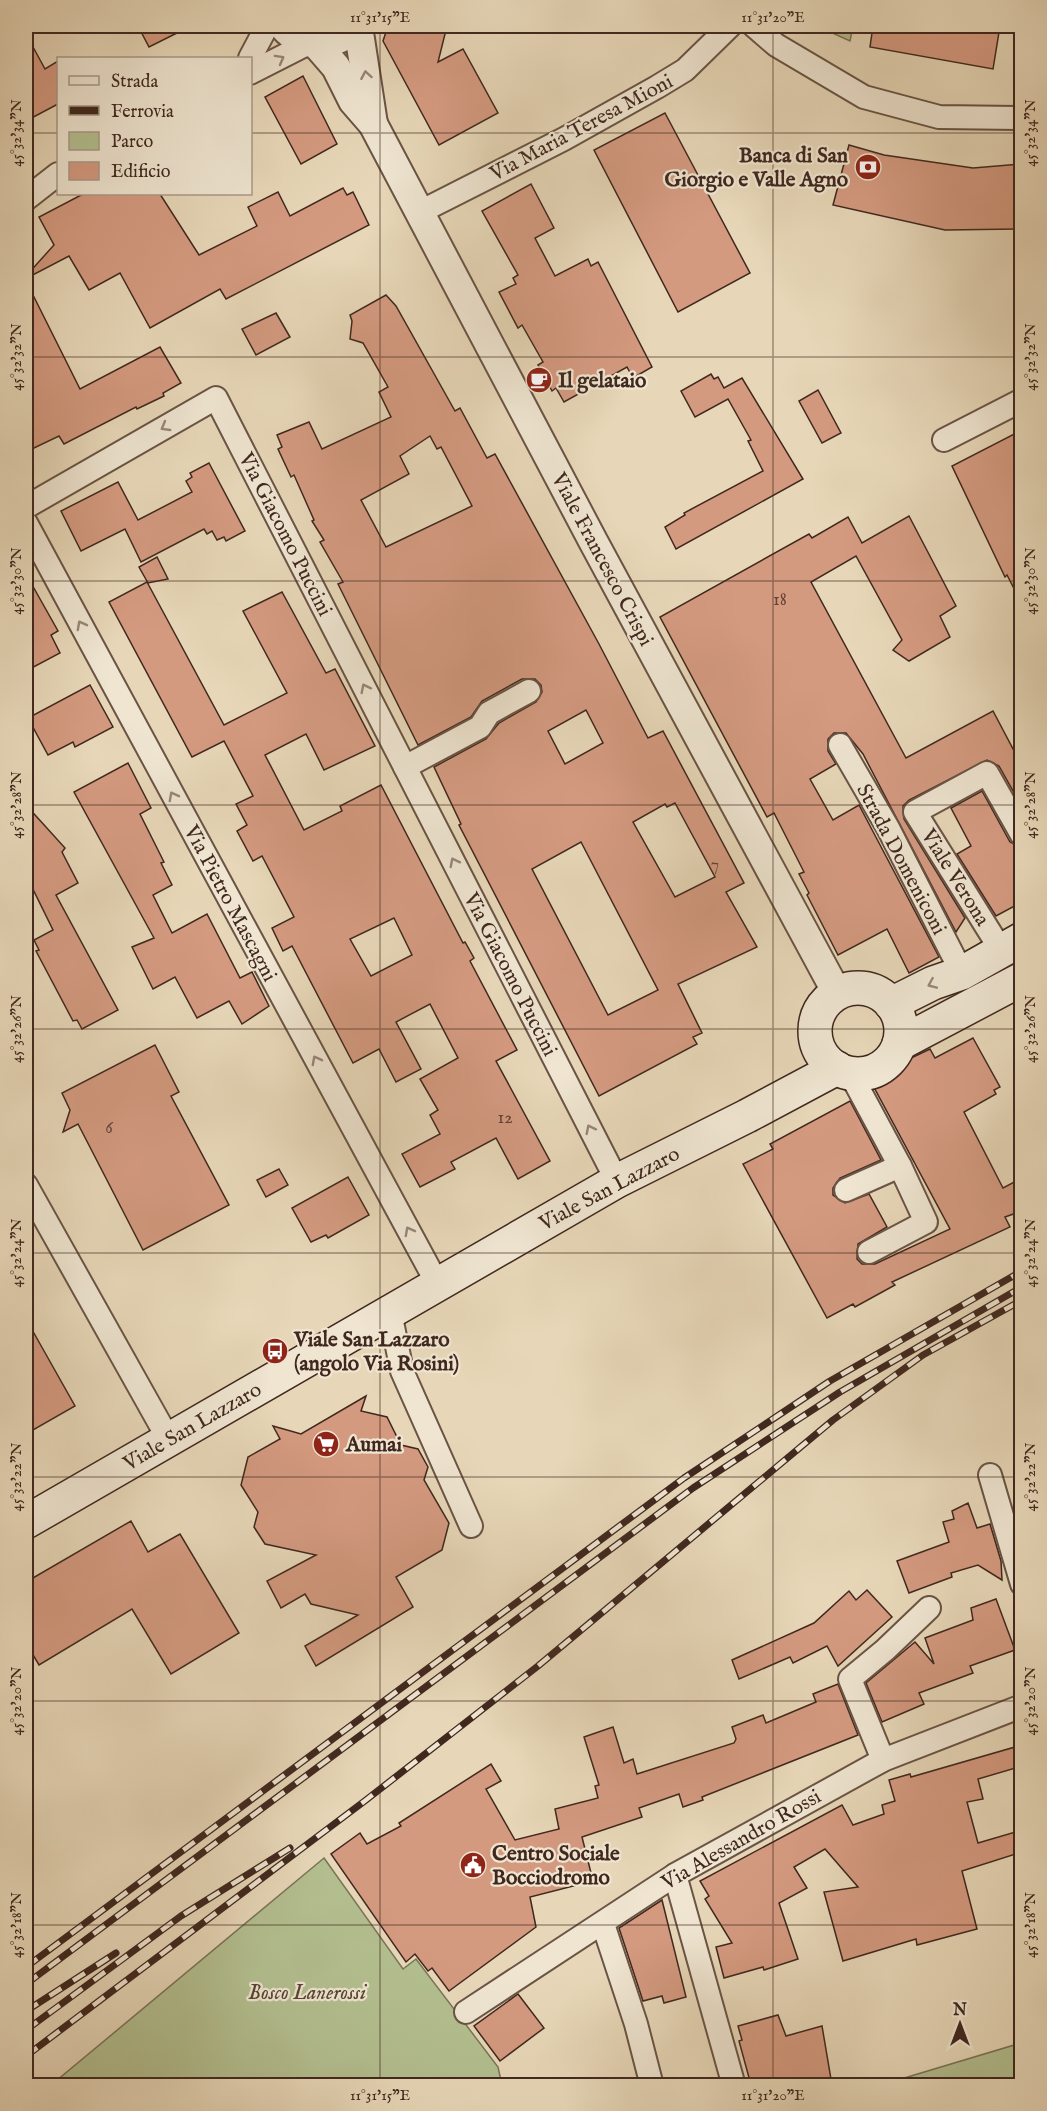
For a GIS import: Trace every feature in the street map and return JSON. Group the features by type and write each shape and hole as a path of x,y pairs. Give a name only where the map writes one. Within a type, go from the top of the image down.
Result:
{"main road":[{"name":"Viale Verona","path":"891,1004 933,983 962,973 1011,945"},
{"path":"899,1044 900,1021 891,1004 869,989 854,988 837,993 819,1014 815,1032 836,1063 862,1073 883,1065 899,1044 1022,979"},
{"name":"Viale San Lazzaro","path":"26,1520 617,1181 736,1120 836,1063"}],"street":[{"path":"251,57 267,26"},
{"name":"Viale Francesco Crispi","path":"283,26 297,38 313,43 340,39 357,26 373,124"},
{"name":"Via Maria Teresa Mioni","path":"420,212 564,139 657,87 685,70 730,26"},
{"path":"754,26 776,45 864,97 939,117 1022,117"},
{"path":"252,72 313,43"},
{"name":"Viale Francesco Crispi","path":"313,43 336,67 353,101 373,124 593,541 837,993"},
{"path":"27,195 57,175"},
{"name":"Via Giacomo Puccini","path":"26,507 216,398 617,1181"},
{"path":"944,440 1022,400"},
{"name":"Via Pietro Mascagni","path":"26,523 437,1283"},
{"path":"405,767 480,727 489,713 529,691"},
{"name":"Strada Domeniconi","path":"840,745 888,828 962,973"},
{"name":"Viale Verona","path":"1011,945 915,812 987,773 1022,835"},
{"path":"836,1063 900,1166 926,1222 869,1252"},
{"path":"846,1190 900,1166"},
{"path":"26,1185 169,1440"},
{"path":"390,1312 402,1371 471,1526"},
{"path":"990,1476 1022,1584"},
{"path":"883,1760 850,1679 885,1650 929,1608"},
{"name":"Via Alessandro Rossi","path":"466,2012 675,1875 883,1760 1022,1706"},
{"path":"675,1875 734,2085"},
{"path":"603,1924 636,2024 652,2085"}],"green space":[{"path":"816,26 853,26 850,41 819,27"},
{"name":"Bosco Lanerossi","path":"324,1858 403,1969 416,1959 498,2067 502,2085 50,2086"},
{"path":"1021,2043 1021,2085 881,2085"}],"building":[{"path":"138,26 191,26 149,47"},
{"path":"388,26 447,26 438,62 463,49 498,113 439,145 383,41"},
{"path":"873,26 1000,26 993,69 870,47"},
{"path":"26,34 45,69 57,62 57,105 26,121"},
{"path":"303,76 337,144 301,164 265,97"},
{"path":"665,113 750,273 678,312 594,150"},
{"path":"849,145 884,155 973,168 1022,164 1022,229 945,230 833,205"},
{"path":"531,184 554,228 535,238 555,276 588,259 591,266 598,262 652,367 633,378 627,367 564,402 556,388 552,391 538,365 543,362 522,325 518,328 499,292 516,284 513,278 518,275 482,211"},
{"path":"343,188 347,195 353,192 369,225 226,299 220,289 150,328 120,273 89,290 69,256 27,278 26,276 54,245 39,217 81,195 161,195 199,255 257,226 248,207 278,192 290,216"},
{"path":"26,281 80,389 160,347 181,383 163,393 164,396 137,409 136,407 64,444 59,436 34,448 26,433"},
{"path":"386,295 396,306 455,411 460,408 487,458 495,454 648,738 663,731 744,883 726,892 757,947 678,984 702,1033 693,1037 697,1044 599,1096 459,825 461,824 434,767 486,739 499,723 536,702 542,692 541,685 535,679 522,679 482,701 471,717 418,745 338,584 343,582 320,542 324,540 312,521 314,520 294,475 291,477 278,449 282,447 277,435 309,422 322,449 391,417 379,392 388,387 363,343 350,339 352,321 350,315","holes":["430,436 437,449 441,447 472,506 386,547 361,500 409,474 400,456","586,710 603,743 565,764 548,731","675,803 715,877 675,897 633,822 665,804 667,807","581,842 658,990 608,1015 532,869"]},
{"path":"276,313 290,337 256,355 242,329"},
{"path":"711,374 714,379 718,377 724,388 742,378 803,479 676,549 665,527 685,515 684,513 763,471 748,441 751,440 728,399 695,417 681,391"},
{"path":"818,390 841,433 822,443 799,401"},
{"path":"1022,430 1022,604 1007,575 1005,577 952,466"},
{"path":"209,463 245,531 226,541 224,537 217,540 212,531 207,534 204,529 141,562 125,529 81,551 61,511 118,482 138,520 192,492 186,481 192,477 190,473"},
{"path":"909,516 956,606 940,616 950,637 909,661 893,650 902,640 856,556 811,582 906,758 993,711 1022,766 1022,807 999,766 987,760 909,800 903,806 904,819 965,918 956,932 863,754 846,733 834,733 828,739 828,751 836,764 810,779 833,820 859,805 939,957 909,973 887,929 838,955 807,895 809,893 799,874 804,872 774,813 767,817 660,617 809,534 812,538 848,517 862,543"},
{"path":"157,557 168,579 148,583 139,567"},
{"path":"26,574 58,631 51,635 60,653 26,671"},
{"path":"147,582 224,725 287,693 243,611 282,592 326,673 335,669 375,746 324,770 306,734 265,755 304,830 342,811 340,806 381,785 463,943 465,942 474,958 470,961 517,1050 496,1061 550,1161 518,1179 496,1138 451,1162 455,1169 420,1187 402,1154 440,1134 430,1115 438,1110 420,1079 458,1058 430,1004 396,1022 421,1069 396,1082 379,1049 353,1063 292,946 283,951 272,928 294,917 262,856 253,861 237,831 247,825 236,804 253,796 224,741 192,757 109,602","holes":["394,918 412,955 371,976 350,939"]},
{"path":"90,685 113,727 75,747 73,742 48,755 28,718"},
{"path":"128,763 151,808 140,814 164,862 161,863 172,885 153,895 172,933 207,914 240,978 252,972 269,1006 242,1024 229,1001 197,1018 175,977 153,989 132,947 154,938 74,792"},
{"path":"982,791 1010,842 1022,848 1022,902 996,916 957,854 971,846 951,808"},
{"path":"26,805 65,848 62,852 78,883 56,895 118,1010 82,1029 77,1020 73,1021 36,951 39,950 34,940 53,930 26,875"},
{"path":"973,1038 1000,1087 994,1090 996,1094 964,1112 1003,1188 1022,1178 1022,1211 1005,1217 1010,1227 892,1282 895,1285 855,1307 853,1304 827,1318 743,1164 773,1149 770,1144 850,1101 881,1160 840,1178 833,1188 833,1195 845,1203 869,1194 887,1227 858,1244 857,1259 862,1264 875,1264 950,1229 869,1078 930,1049 935,1058"},
{"path":"155,1045 179,1092 171,1096 229,1205 143,1250 78,1124 63,1132 70,1110 62,1093"},
{"path":"279,1169 288,1185 266,1197 257,1180"},
{"path":"348,1177 369,1215 328,1238 326,1235 311,1242 292,1208"},
{"path":"26,1319 75,1406 26,1434"},
{"path":"366,1396 361,1411 387,1417 401,1445 418,1449 428,1467 424,1480 449,1523 442,1550 396,1577 413,1607 316,1666 305,1646 358,1615 311,1604 305,1594 281,1608 267,1581 316,1555 265,1544 254,1527 258,1512 241,1485 248,1457 280,1439 273,1426 301,1434"},
{"path":"968,1503 977,1528 990,1524 1001,1561 1002,1580 978,1565 951,1573 952,1577 909,1593 897,1561 949,1542 943,1522 954,1519 952,1511"},
{"path":"131,1521 148,1552 180,1534 239,1633 171,1674 132,1609 39,1665 26,1643 26,1582"},
{"path":"867,1590 892,1617 838,1666 827,1646 793,1663 790,1657 739,1679 732,1660 814,1623 849,1591 856,1600"},
{"path":"996,1599 1015,1650 970,1666 973,1673 919,1693 924,1704 882,1722 866,1683 915,1642 934,1664 925,1638 973,1620 971,1608"},
{"path":"838,1684 858,1735 702,1797 703,1800 683,1807 679,1794 639,1808 642,1817 582,1837 593,1881 530,1897 536,1927 449,1991 432,1968 428,1971 415,1954 406,1962 331,1854 360,1833 367,1844 401,1826 399,1823 491,1764 501,1781 486,1789 515,1840 559,1829 555,1809 598,1798 595,1786 599,1785 584,1737 613,1727 624,1763 633,1759 637,1774 734,1743 736,1739 732,1727 763,1715 766,1723 816,1702 813,1694"},
{"path":"1022,1745 1022,1766 978,1779 983,1799 967,1802 978,1843 1022,1830 1022,1852 962,1871 977,1929 917,1945 916,1939 843,1961 824,1892 858,1887 825,1849 794,1867 807,1888 779,1903 798,1959 764,1970 763,1967 724,1978 716,1947 732,1943 705,1899 709,1896 700,1881 842,1805 853,1825 884,1814 882,1805 895,1801 889,1780 910,1774 911,1777"},
{"path":"662,1900 686,1997 664,2003 662,1996 643,2001 619,1928"},
{"path":"518,1994 544,2028 500,2061 474,2026"},
{"path":"778,2015 786,2036 822,2026 832,2085 751,2085 739,2041 742,2040 738,2026"}],"railway":[{"path":"26,1967 684,1478 830,1381 1022,1271"},
{"path":"26,1984 693,1488 840,1392 1022,1287"},
{"path":"26,2056 366,1800 538,1666 833,1420 923,1355 1022,1300"},
{"path":"26,2030 181,1916 290,1848"},
{"path":"26,2011 116,1953"}],"place":[{"name":"Banca di San Giorgio e Valle Agno","path":"868,167"},
{"name":"Il gelataio","path":"539,380"},
{"name":"Viale San Lazzaro (angolo Via Rosini)","path":"275,1351"},
{"name":"Aumai","path":"326,1444"},
{"name":"Centro Sociale Bocciodromo","path":"473,1865"}]}
